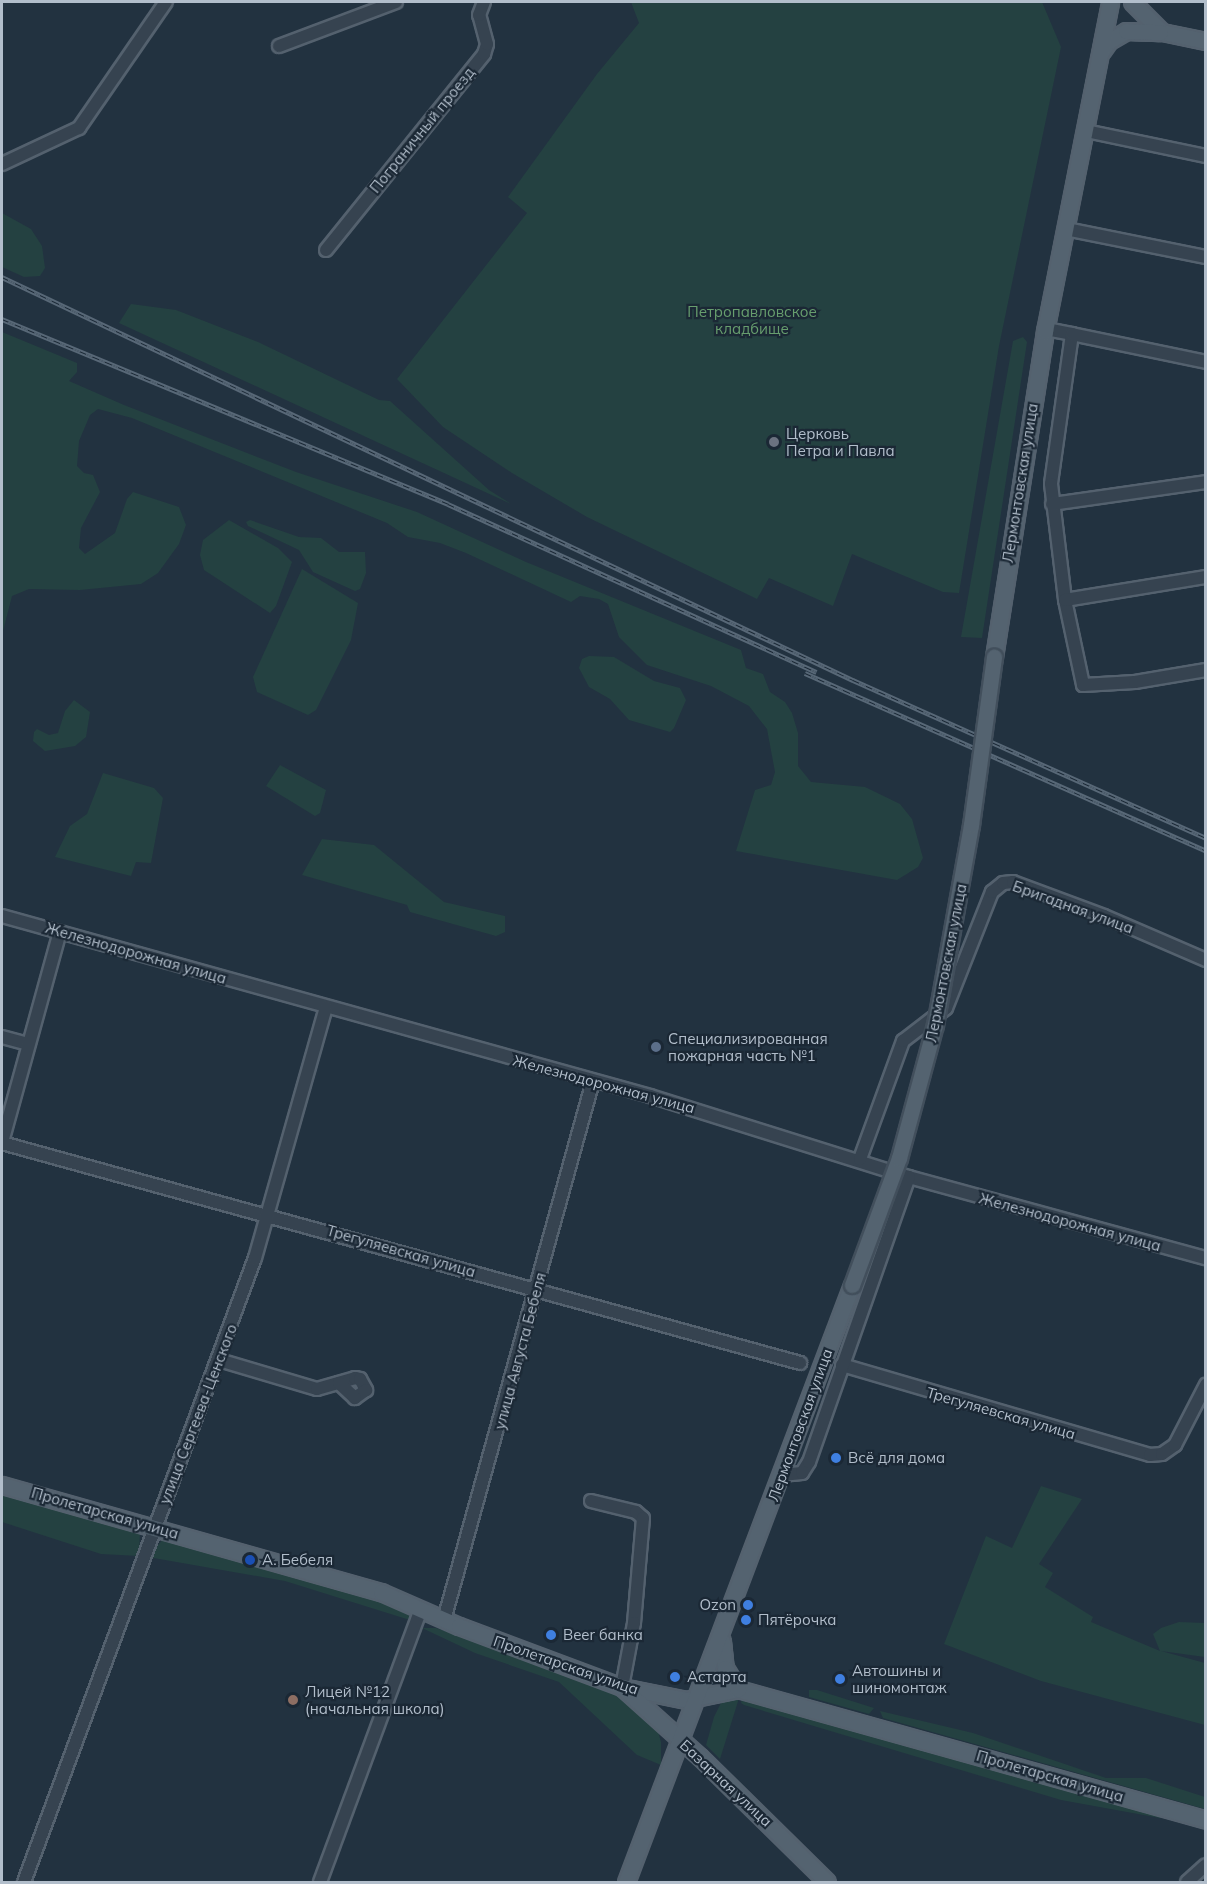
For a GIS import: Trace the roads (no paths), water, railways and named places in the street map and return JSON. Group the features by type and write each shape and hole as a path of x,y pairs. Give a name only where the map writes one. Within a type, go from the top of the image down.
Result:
{"main road":[{"name":"Лермонтовская улица","path":"626,1882 722,1636 899,1158 935,1025 971,825 994,657 1046,329 1110,2"},
{"path":"1132,2 1162,32"},
{"path":"1102,51 1109,42 1126,32 1162,32 1206,41"},
{"name":"Пролетарская улица","path":"2,1485 381,1592 444,1620 621,1687 672,1699 698,1698 738,1689 1206,1820"},
{"path":"722,1636 723,1662 738,1689"},
{"name":"Базарная улица","path":"621,1687 681,1740 827,1882"}],"street":[{"path":"2,164 78,128 166,2"},
{"path":"279,46 396,2"},
{"name":"Пограничный проезд","path":"326,250 484,54 487,44 479,15 484,2"},
{"path":"1086,130 1206,156"},
{"path":"1066,229 1206,257"},
{"path":"1046,329 1206,362"},
{"path":"1072,333 1051,484 1065,600 1081,680 1087,687 1206,670"},
{"path":"1052,504 1206,482"},
{"path":"1065,600 1206,577"},
{"name":"Бригадная улица","path":"860,1159 903,1041 912,1032 939,1014 952,998 992,892 1003,883 1013,882 1104,916 1206,960"},
{"name":"Железнодорожная улица","path":"2,916 592,1081 860,1159 909,1177 1206,1258"},
{"path":"2,1143 60,932"},
{"name":"улица Сергеева-Ценского","path":"24,1882 219,1360 267,1214 326,1007"},
{"path":"2,1037 28,1044"},
{"name":"улица Августа Бебеля","path":"444,1620 537,1290 592,1081"},
{"name":"Трегуляевская улица","path":"2,1143 267,1214 800,1363"},
{"path":"782,1475 802,1473 809,1462 909,1177"},
{"path":"219,1360 317,1389 339,1383"},
{"name":"Трегуляевская улица","path":"842,1365 963,1403 1150,1455 1162,1454 1175,1445 1206,1385"},
{"path":"591,1501 636,1512 642,1518 634,1623 621,1687"},
{"path":"320,1882 421,1609"},
{"path":"1187,1882 1206,1865"}],"railway":[{"path":"2,277 853,680 1206,838"},
{"path":"2,319 448,504 817,672"},
{"path":"805,673 1206,851"}],"place":[{"name":"Церковь Петра и Павла","path":"774,442"},
{"name":"Специализированная пожарная часть №1","path":"656,1047"},
{"name":"Всё для дома","path":"836,1458"},
{"name":"А. Бебеля","path":"250,1560"},
{"name":"Ozon","path":"748,1605"},
{"name":"Пятёрочка","path":"746,1620"},
{"name":"Beer банка","path":"551,1635"},
{"name":"Астарта","path":"675,1677"},
{"name":"Автошины и шиномонтаж","path":"840,1679"},
{"name":"Лицей №12 (начальная школа)","path":"293,1700"}],"park label":[{"name":"Петропавловское кладбище","path":"752,320"}]}
